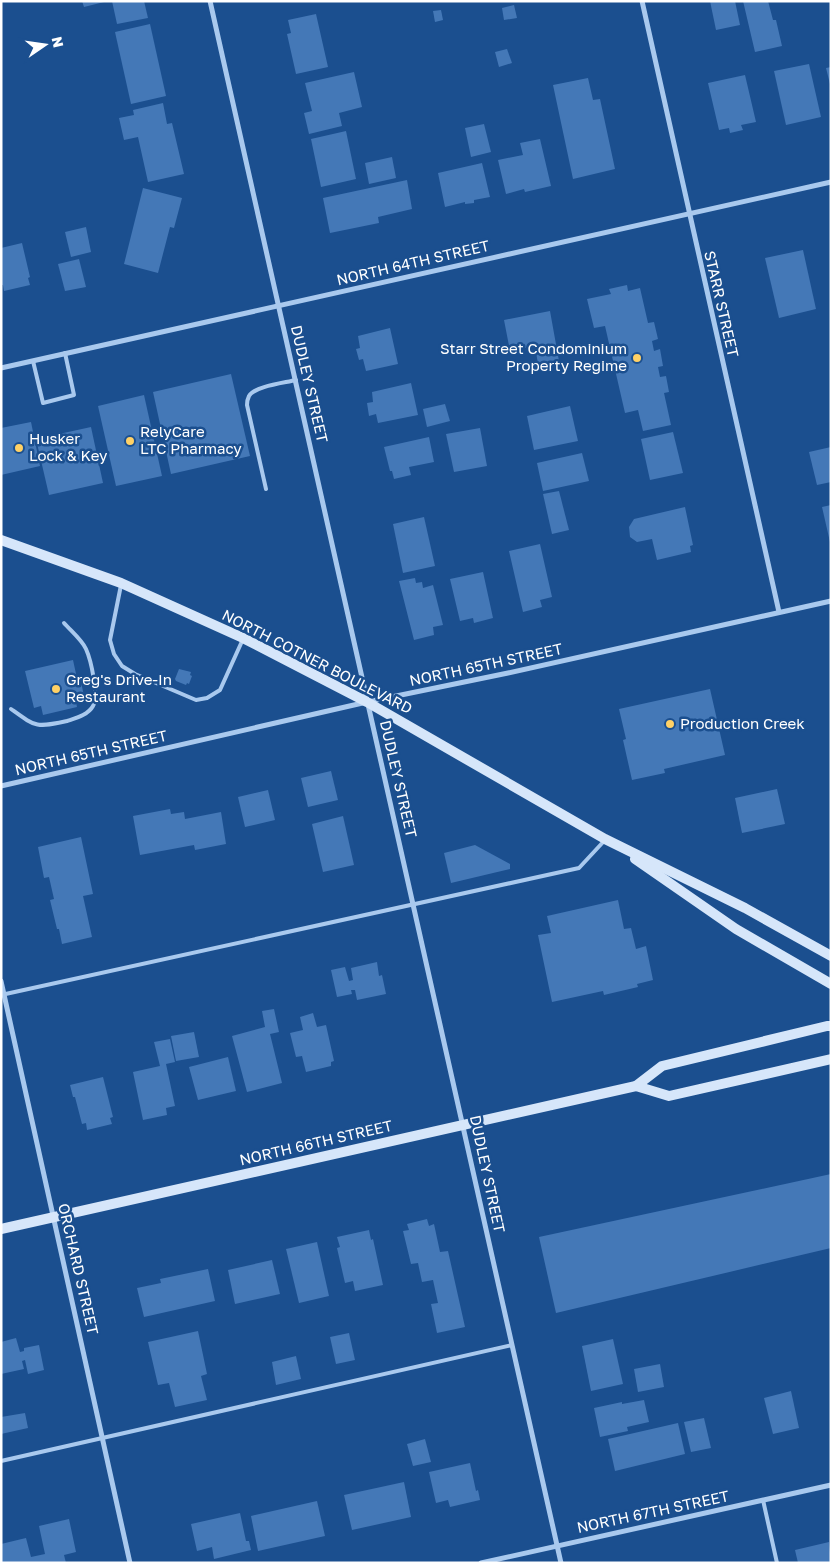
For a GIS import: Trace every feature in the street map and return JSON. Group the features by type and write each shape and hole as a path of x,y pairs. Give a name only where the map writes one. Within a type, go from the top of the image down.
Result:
{"main road":[{"name":"NORTH COTNER BOULEVARD","path":"1,540 121,583 243,638 367,702 605,839 745,908 831,956"},
{"name":"NORTH COTNER BOULEVARD","path":"605,839 736,928 831,984"},
{"name":"NORTH 66TH STREET","path":"1,1229 636,1086 662,1066 831,1026"},
{"name":"NORTH 66TH STREET","path":"636,1086 669,1096 831,1059"}],"street":[{"name":"DUDLEY STREET","path":"210,1 561,1563"},
{"name":"STARR STREET","path":"642,1 779,612"},
{"name":"NORTH 64TH STREET","path":"1,368 831,182"},
{"name":"NORTH 65TH STREET","path":"1,786 367,702 508,673 831,601"},
{"name":"ORCHARD STREET","path":"1,981 130,1563"},
{"name":"NORTH 67TH STREET","path":"481,1563 831,1485"}],"lane":[{"path":"33,361 43,403 74,396 65,353"},
{"path":"266,489 247,405 248,397 254,391 261,388 296,380"},
{"path":"121,583 110,640 114,654 122,666 135,674 196,700 207,698 220,690 243,638"},
{"path":"10,709 32,724 45,726 79,718 93,706 95,698 92,672 86,648 64,623"},
{"path":"3,995 579,868 605,839"},
{"path":"1,1460 512,1345"},
{"path":"763,1500 777,1563"}],"building":[{"path":"82,1 104,1 104,2 84,7"},
{"path":"112,1 144,1 148,18 117,24"},
{"path":"710,1 735,1 740,25 716,30"},
{"path":"743,1 768,1 773,20 776,20 782,46 755,52"},
{"path":"514,5 517,18 504,20 502,8"},
{"path":"441,10 443,20 435,22 433,11"},
{"path":"316,14 328,67 296,74 287,34 291,33 288,20"},
{"path":"150,24 166,96 131,104 115,32"},
{"path":"507,49 512,63 499,67 495,52"},
{"path":"809,64 821,117 786,125 774,71"},
{"path":"831,67 831,84 830,84 826,68"},
{"path":"354,72 362,107 339,113 342,126 309,134 304,113 312,111 305,83"},
{"path":"745,75 756,122 741,125 743,130 730,133 729,128 719,130 708,83"},
{"path":"588,78 593,100 600,99 615,169 573,179 553,85"},
{"path":"163,103 167,124 172,123 184,174 148,182 138,137 124,140 119,118 134,115 133,110"},
{"path":"484,124 491,152 471,157 465,128"},
{"path":"346,131 356,179 321,187 311,139"},
{"path":"540,139 551,186 525,192 524,189 506,194 498,160 523,155 520,143"},
{"path":"392,157 396,178 369,184 365,163"},
{"path":"482,163 490,197 474,200 474,203 465,204 465,202 445,207 438,173"},
{"path":"407,180 412,209 378,217 379,223 330,233 323,198"},
{"path":"143,188 182,198 174,228 170,227 158,273 124,264"},
{"path":"86,227 91,252 71,257 65,232"},
{"path":"22,243 30,285 4,291 3,285 1,285 1,248"},
{"path":"803,250 816,309 779,318 765,258"},
{"path":"79,259 86,287 65,291 58,264"},
{"name":"Starr Street Condominium Property Regime","path":"627,285 628,291 640,288 648,323 654,322 658,339 652,341 654,351 660,349 663,366 658,367 660,377 666,376 669,392 664,393 671,425 643,431 638,410 625,413 605,326 594,328 587,299 611,294 609,289"},
{"path":"550,311 559,361 538,364 535,346 510,351 504,320"},
{"path":"390,328 398,364 366,371 363,359 359,360 356,349 360,348 358,336"},
{"path":"231,374 250,456 171,474 153,392"},
{"path":"411,383 418,415 378,423 376,414 369,416 367,403 373,402 372,392"},
{"name":"RelyCare LTC Pharmacy","path":"144,395 162,476 116,486 98,406"},
{"path":"445,404 450,421 427,427 423,409"},
{"path":"570,406 578,441 534,450 527,416"},
{"name":"Husker Lock & Key","path":"31,422 40,466 1,475 1,428"},
{"path":"91,427 103,483 49,495 36,439"},
{"path":"480,428 487,466 454,472 446,434"},
{"path":"673,432 683,473 650,480 641,439"},
{"path":"429,437 434,462 409,467 411,475 394,479 384,447"},
{"path":"831,447 831,482 817,485 809,452"},
{"path":"582,453 589,481 543,491 537,463"},
{"path":"559,491 569,530 552,534 543,494"},
{"path":"831,505 831,542 830,542 822,507"},
{"path":"685,507 693,545 690,546 691,552 657,560 652,539 637,542 630,537 629,527 634,519"},
{"path":"424,517 435,566 403,573 393,524"},
{"path":"540,544 552,597 540,600 542,607 523,612 509,551"},
{"path":"483,572 493,618 474,623 473,618 460,621 450,579"},
{"path":"415,578 416,583 422,582 423,588 433,585 443,625 433,627 434,635 414,640 399,581"},
{"name":"Greg's Drive-In Restaurant","path":"73,660 78,683 81,682 84,696 75,698 77,707 43,715 41,706 34,708 25,671"},
{"path":"179,669 191,672 190,675 192,676 189,684 187,683 186,685 176,681"},
{"name":"Production Creek","path":"710,689 725,755 664,769 665,773 632,780 623,740 626,739 619,709"},
{"path":"331,771 338,800 308,807 301,778"},
{"path":"777,789 785,824 742,833 735,798"},
{"path":"268,790 275,820 245,827 238,797"},
{"path":"170,809 171,814 184,812 185,819 221,812 226,844 195,850 194,845 140,855 133,816"},
{"path":"343,816 354,865 323,872 312,824"},
{"path":"81,837 93,894 83,896 92,937 62,944 50,900 54,899 49,877 44,878 38,847"},
{"path":"475,845 510,864 510,869 451,883 444,853"},
{"path":"618,900 624,929 631,928 636,949 646,946 653,980 637,984 638,987 604,995 603,991 552,1002 538,935 551,933 547,916"},
{"path":"377,962 379,976 382,975 386,994 357,1000 355,990 351,990 352,994 337,997 331,970 345,967 349,981 353,980 351,968"},
{"path":"274,1009 279,1032 270,1034 282,1083 247,1092 232,1036 265,1027 262,1011"},
{"path":"313,1013 317,1027 326,1025 334,1061 331,1062 331,1066 306,1072 302,1056 296,1057 290,1033 303,1030 300,1017"},
{"path":"194,1032 199,1057 176,1061 171,1036"},
{"path":"170,1039 175,1062 166,1064 175,1106 166,1108 167,1115 143,1120 133,1072 160,1066 154,1042"},
{"path":"228,1057 236,1091 198,1100 189,1067"},
{"path":"103,1077 113,1117 110,1118 112,1124 87,1130 86,1123 82,1124 70,1085"},
{"path":"831,1174 831,1248 556,1313 539,1237"},
{"path":"427,1219 429,1226 434,1224 440,1252 448,1251 465,1327 437,1333 431,1304 438,1303 433,1280 422,1282 418,1263 411,1264 403,1231 409,1230 407,1224"},
{"path":"369,1230 371,1240 373,1239 383,1285 355,1291 353,1281 345,1283 337,1248 340,1247 337,1237"},
{"path":"317,1242 329,1296 299,1303 286,1249"},
{"path":"272,1260 280,1294 235,1304 228,1270"},
{"path":"208,1269 215,1301 144,1317 137,1288 161,1283 160,1279"},
{"path":"198,1331 207,1374 201,1376 207,1400 175,1407 169,1383 158,1385 148,1342"},
{"path":"349,1333 355,1360 336,1364 330,1337"},
{"path":"16,1338 20,1352 24,1351 24,1348 39,1345 44,1370 28,1374 25,1360 22,1361 24,1369 1,1374 1,1342"},
{"path":"613,1339 623,1384 591,1391 582,1346"},
{"path":"296,1356 301,1379 276,1385 272,1362"},
{"path":"660,1364 664,1387 638,1392 634,1369"},
{"path":"791,1391 799,1428 773,1434 764,1398"},
{"path":"644,1400 649,1422 627,1427 628,1431 600,1437 594,1408 622,1402 622,1404"},
{"path":"25,1413 28,1428 1,1434 1,1417"},
{"path":"704,1418 711,1448 691,1452 684,1422"},
{"path":"678,1423 685,1454 615,1471 608,1439"},
{"path":"425,1439 431,1462 413,1466 407,1444"},
{"path":"470,1463 476,1491 478,1490 480,1500 450,1507 448,1500 436,1503 429,1472"},
{"path":"404,1482 411,1517 352,1530 344,1495"},
{"path":"317,1501 325,1536 258,1551 251,1516"},
{"path":"240,1513 246,1541 249,1541 251,1550 214,1559 212,1547 197,1551 191,1524"},
{"path":"69,1519 76,1552 64,1555 66,1563 1,1563 1,1544 26,1538 31,1557 45,1554 39,1526"},
{"path":"829,1542 831,1563 798,1563 795,1550"}],"place":[{"name":"Starr Street Condominium Property Regime","path":"637,358"},
{"name":"RelyCare LTC Pharmacy","path":"130,441"},
{"name":"Husker Lock & Key","path":"19,448"},
{"name":"Greg's Drive-In Restaurant","path":"56,689"},
{"name":"Production Creek","path":"670,724"}]}
